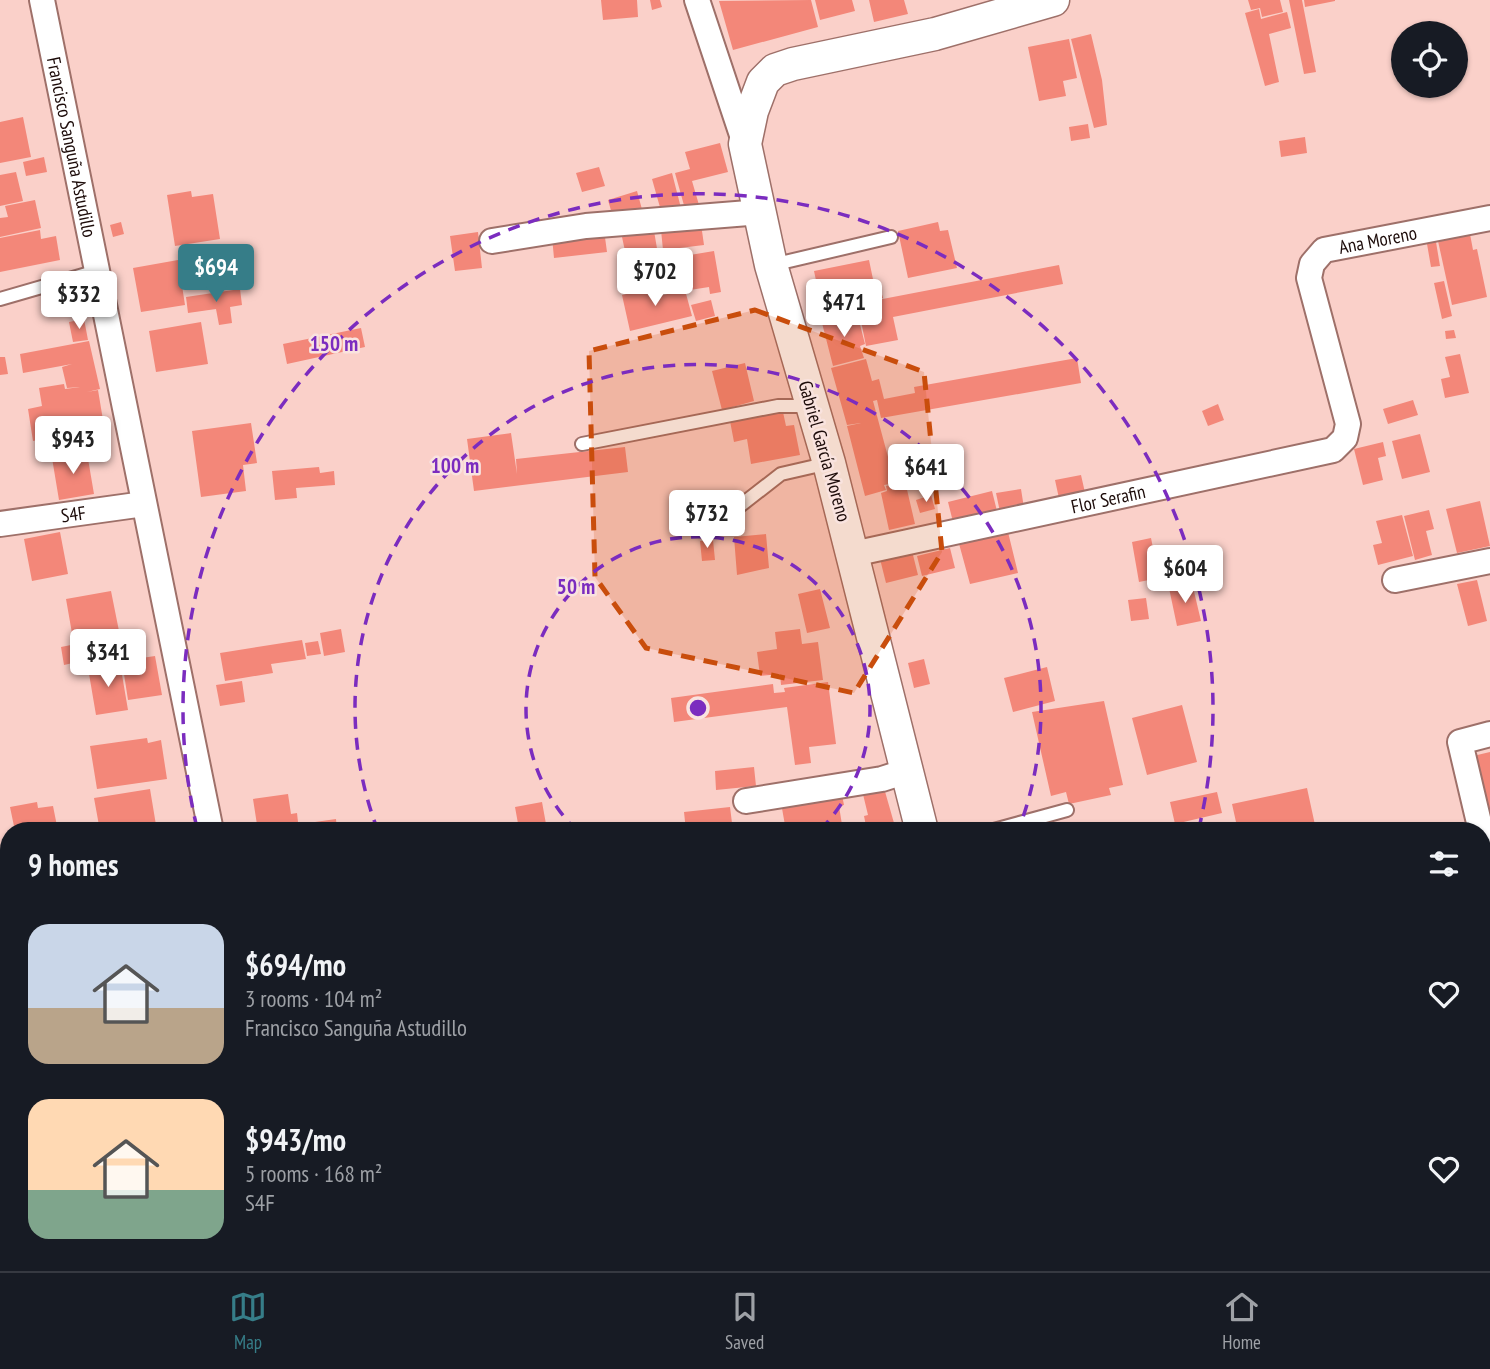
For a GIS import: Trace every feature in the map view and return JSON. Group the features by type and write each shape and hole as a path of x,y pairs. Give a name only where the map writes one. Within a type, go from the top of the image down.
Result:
{"street":[{"name":"Francisco Sanguña Astudillo","path":"42,0 209,822"},
{"path":"697,0 745,144"},
{"name":"Gabriel García Moreno","path":"920,822 829,463 771,265 745,144 752,111 763,82 775,71 793,64 935,34 1053,0"},
{"path":"492,241 586,226 761,212"},
{"name":"Ana Moreno","path":"1348,424 1309,278 1312,264 1324,250 1490,218"},
{"name":"Flor Serafin","path":"853,554 1334,450 1345,438 1348,424"},
{"name":"S4F","path":"0,524 144,504"},
{"path":"1395,580 1490,561"},
{"path":"1479,822 1460,742 1490,734"},
{"path":"746,800 882,779 907,771"}],"lane":[{"path":"771,265 891,237"},
{"path":"0,299 97,271"},
{"path":"582,444 778,406 813,406"},
{"path":"727,516 780,474 829,463"},
{"path":"1023,822 1067,810"}],"highlighted area":[{"path":"755,310 924,372 942,552 854,693 646,648 595,577 589,351"}],"building":[{"path":"601,0 637,0 638,17 603,20"},
{"path":"650,0 660,0 662,7 652,10"},
{"path":"811,0 818,27 733,50 719,1"},
{"path":"815,0 852,0 855,11 820,20"},
{"path":"869,0 904,0 908,14 874,22"},
{"path":"1248,0 1280,0 1283,12 1262,17 1260,8 1251,10"},
{"path":"1289,0 1302,0 1316,72 1304,74"},
{"path":"1304,0 1335,0 1335,1 1305,7"},
{"path":"1259,9 1261,19 1287,12 1291,28 1269,34 1279,82 1265,86 1245,13"},
{"path":"1091,34 1102,80 1107,125 1094,128 1071,39"},
{"path":"1069,39 1077,78 1063,81 1066,96 1039,101 1028,47"},
{"path":"23,117 31,157 0,163 0,122"},
{"path":"1088,124 1090,138 1071,141 1069,127"},
{"path":"1305,137 1307,153 1281,157 1279,141"},
{"path":"720,143 728,172 692,181 699,205 685,209 675,173 690,169 685,152"},
{"path":"44,157 47,172 26,176 23,162"},
{"path":"599,167 605,186 582,192 576,173"},
{"path":"16,172 23,201 0,206 0,175"},
{"path":"672,173 682,212 663,218 652,179"},
{"path":"191,191 192,197 213,194 220,239 175,246 167,195"},
{"path":"637,191 643,213 614,221 608,200"},
{"path":"35,200 41,228 0,237 0,218 8,217 5,206"},
{"path":"660,220 701,224 704,245 663,250"},
{"path":"121,222 124,234 113,237 110,225"},
{"path":"938,222 940,231 948,230 957,268 908,278 898,231"},
{"path":"40,230 41,239 56,236 60,260 0,272 0,238"},
{"path":"604,230 607,252 554,258 552,237"},
{"path":"654,231 659,260 628,265 622,237"},
{"path":"478,232 482,268 455,271 450,236"},
{"path":"1470,234 1473,250 1477,249 1487,297 1452,305 1438,241"},
{"path":"1436,242 1440,266 1431,267 1427,244"},
{"path":"714,251 721,292 710,294 709,287 690,290 684,256"},
{"path":"178,260 185,305 141,312 133,268"},
{"path":"869,260 874,284 879,283 883,298 867,302 1059,265 1063,284 893,317 898,340 866,346 859,311 824,318 814,271"},
{"path":"1444,281 1452,316 1442,319 1434,283"},
{"path":"652,288 654,297 685,290 692,316 630,331 622,295"},
{"path":"240,289 242,305 230,307 232,323 219,325 216,309 188,313 186,297"},
{"path":"711,300 715,316 696,321 691,305"},
{"path":"857,313 865,344 860,346 864,358 833,366 822,323"},
{"path":"84,319 88,340 73,342 69,322"},
{"path":"201,322 208,364 156,372 149,331"},
{"path":"361,328 365,347 287,364 283,344"},
{"path":"1454,330 1456,338 1446,339 1445,331"},
{"path":"89,341 100,389 87,392 98,390 104,426 33,441 28,409 42,406 39,388 64,384 65,389 80,387 67,388 62,367 72,364 23,373 20,354"},
{"path":"1460,354 1469,393 1445,398 1441,379 1450,377 1445,357"},
{"path":"0,357 5,357 8,374 0,375"},
{"path":"1077,358 1081,383 881,418 877,400 873,401 895,483 884,485 886,490 865,496 847,426 861,423 847,425 831,368 866,359 872,381 879,379 884,399 915,393 914,387"},
{"path":"745,363 754,401 722,410 712,371"},
{"path":"1413,400 1418,415 1388,424 1383,409"},
{"path":"1218,404 1224,420 1208,426 1202,411"},
{"path":"783,412 786,426 794,425 800,455 751,464 747,439 734,442 730,421"},
{"path":"251,423 257,463 243,465 246,491 201,497 192,431"},
{"path":"511,433 517,474 516,459 625,447 628,472 474,491 467,439"},
{"path":"1420,434 1430,472 1402,479 1392,441"},
{"path":"1383,442 1386,456 1378,458 1383,480 1363,485 1354,449"},
{"path":"87,453 94,494 59,500 52,458"},
{"path":"319,467 320,473 334,471 335,485 296,488 297,498 275,500 272,471"},
{"path":"1081,475 1086,497 1060,503 1055,480"},
{"path":"905,481 915,524 889,530 881,493 887,491 886,486"},
{"path":"1021,489 1024,508 1000,512 996,493"},
{"path":"992,491 998,515 954,526 948,502"},
{"path":"931,495 935,509 920,513 916,500"},
{"path":"1480,501 1490,546 1457,553 1446,509"},
{"path":"714,509 715,524 693,527 692,510"},
{"path":"1429,510 1434,529 1426,531 1432,555 1415,560 1404,516"},
{"path":"1402,515 1413,556 1378,565 1373,545 1382,543 1376,521"},
{"path":"1007,528 1018,573 970,584 958,540"},
{"path":"60,532 68,574 32,581 24,539"},
{"path":"766,534 769,568 737,575 734,537"},
{"path":"1151,538 1159,578 1139,582 1132,542"},
{"path":"713,540 715,560 702,561 700,541"},
{"path":"911,547 918,575 886,583 879,555"},
{"path":"950,548 955,568 922,576 917,556"},
{"path":"1477,580 1487,621 1468,626 1457,584"},
{"path":"1192,583 1201,621 1177,626 1169,588"},
{"path":"820,589 830,628 807,633 798,594"},
{"path":"111,591 119,631 73,639 66,599"},
{"path":"1146,598 1149,619 1131,621 1128,600"},
{"path":"341,629 345,652 324,656 320,633"},
{"path":"800,629 802,644 818,642 823,680 781,685 780,674 760,676 757,652 777,649 775,632"},
{"path":"141,637 144,654 103,662 100,645"},
{"path":"302,640 306,659 271,664 273,673 225,681 220,653"},
{"path":"91,641 95,658 64,665 61,647"},
{"path":"318,641 321,654 307,656 305,643"},
{"path":"155,656 162,695 128,700 122,661"},
{"path":"924,659 930,684 914,688 908,663"},
{"path":"120,663 128,710 96,715 88,668"},
{"path":"1047,667 1055,701 1013,712 1004,678"},
{"path":"242,681 245,702 220,706 216,685"},
{"path":"828,682 836,744 809,747 811,763 795,765 787,707 674,722 671,698 773,684 774,693 785,692 784,688"},
{"path":"1104,701 1123,785 1109,788 1111,795 1069,804 1066,792 1051,796 1032,712"},
{"path":"1182,705 1197,762 1147,775 1132,718"},
{"path":"147,738 148,743 161,740 167,779 97,789 90,746"},
{"path":"1490,752 1490,810 1486,811 1473,756"},
{"path":"754,767 756,786 716,790 715,771"},
{"path":"882,781 894,822 865,822 864,816 868,815 861,786"},
{"path":"1307,788 1314,822 1236,822 1232,804"},
{"path":"150,789 156,822 98,822 94,798"},
{"path":"841,790 844,805 839,806 842,822 784,822 780,797"},
{"path":"1217,792 1222,813 1175,822 1170,802"},
{"path":"288,794 291,814 297,813 298,822 257,822 253,799"},
{"path":"37,802 38,808 53,806 56,822 13,822 10,807"},
{"path":"542,802 546,822 518,822 515,807"},
{"path":"730,807 732,822 685,822 684,812"},
{"path":"336,819 336,822 315,822"}]}
